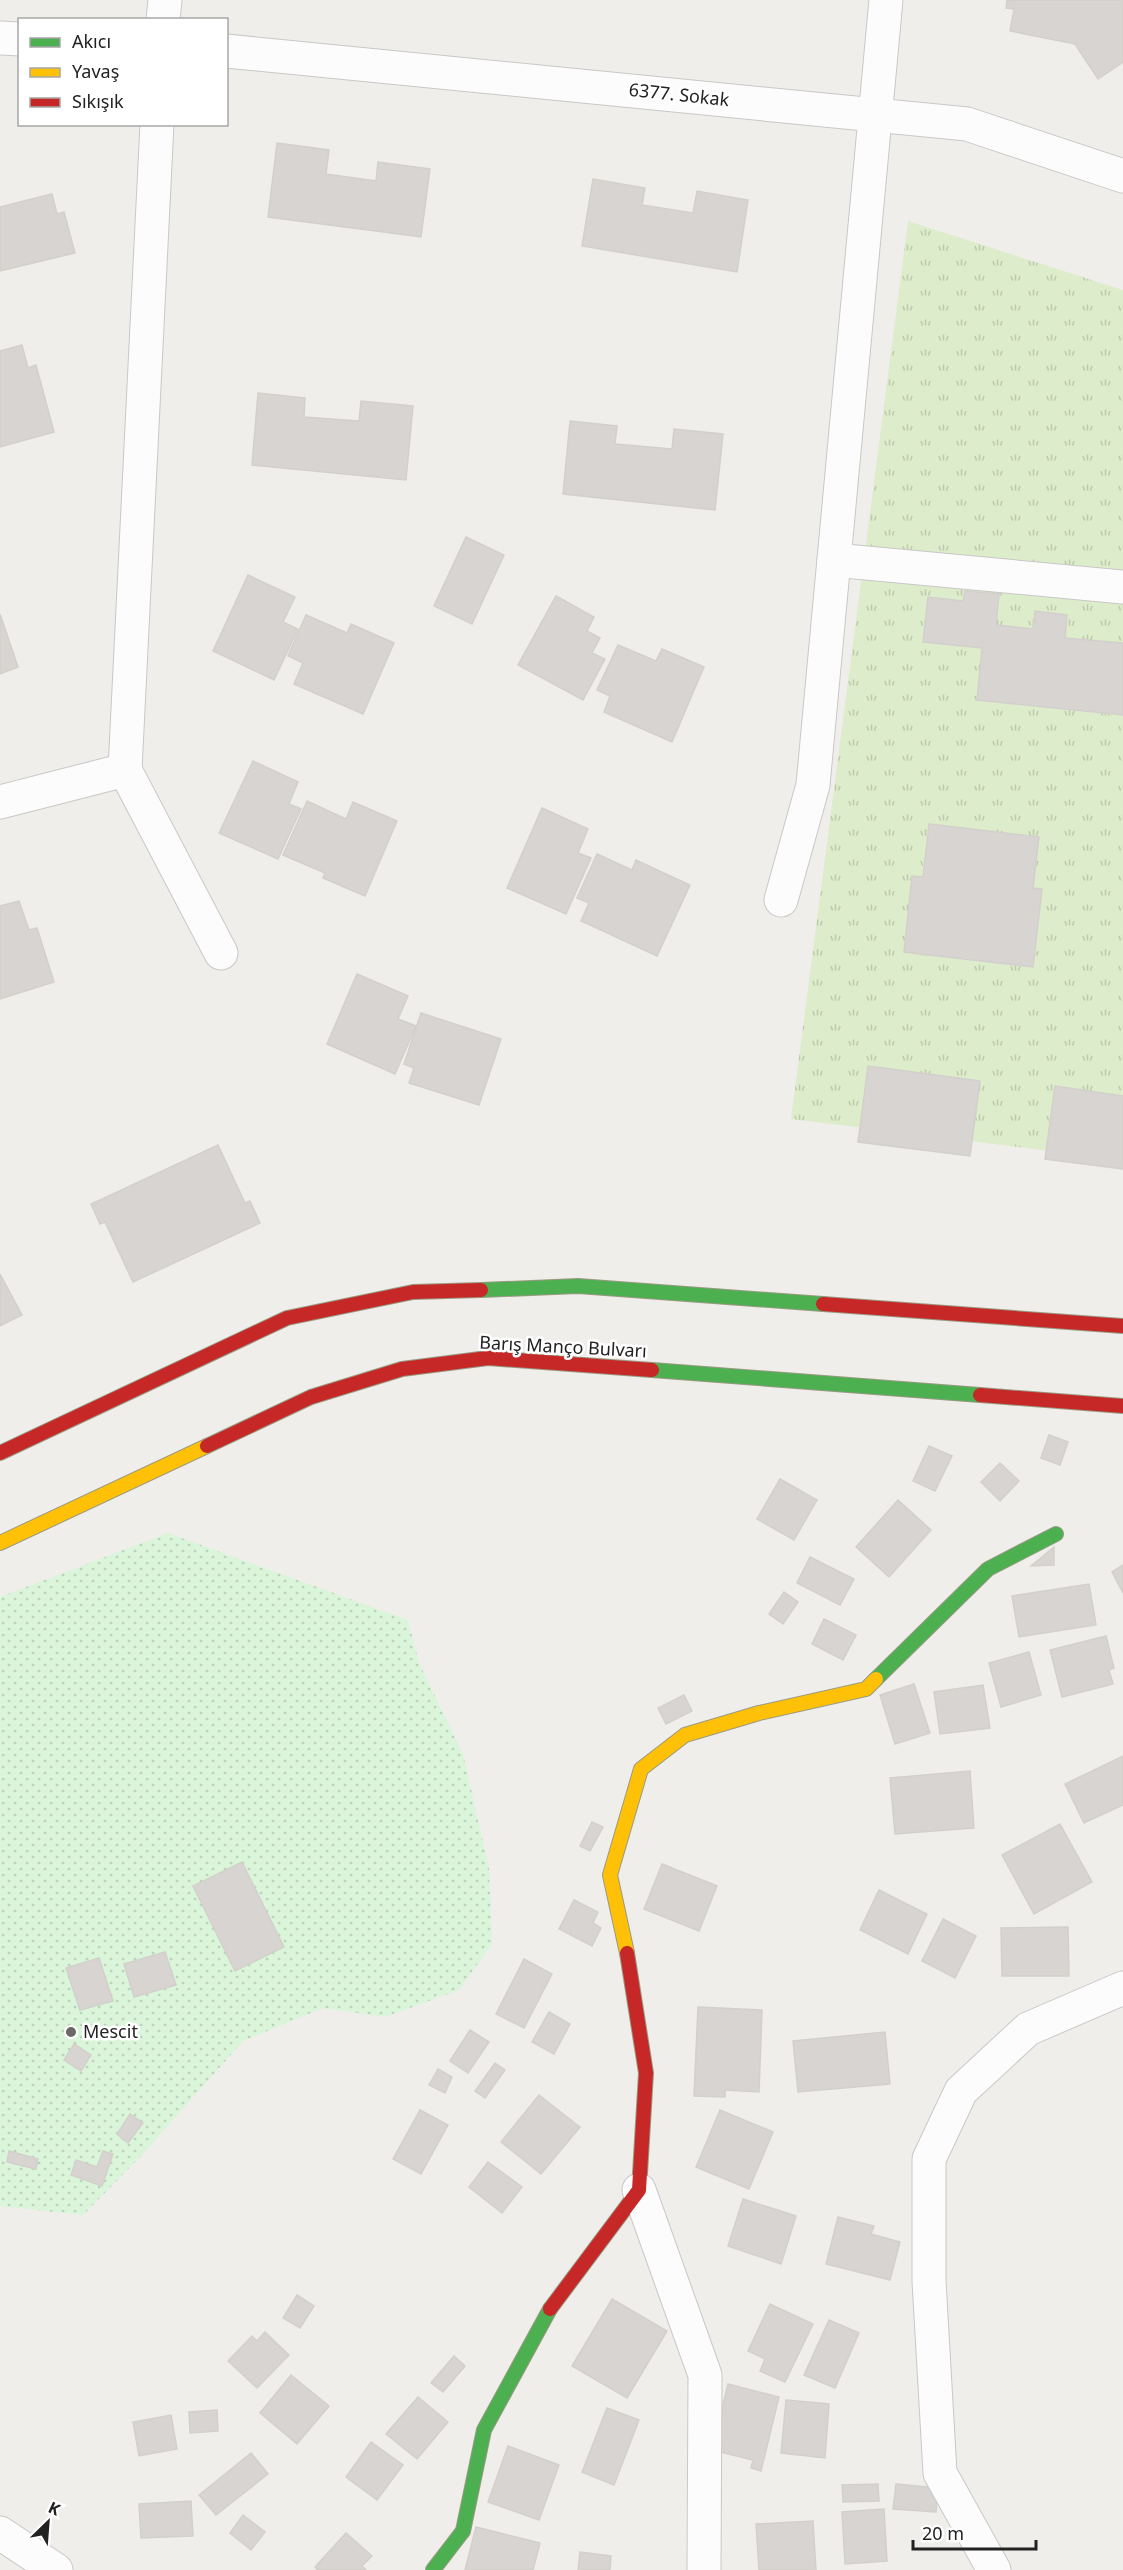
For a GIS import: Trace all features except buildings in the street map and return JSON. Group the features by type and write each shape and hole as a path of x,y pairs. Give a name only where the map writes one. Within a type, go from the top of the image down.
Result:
{"main road":[{"path":"0,1453 287,1318 413,1292 578,1286 1123,1326"},
{"name":"Barış Manço Bulvarı","path":"0,1543 311,1397 402,1369 488,1358 1123,1406"},
{"path":"433,2570 463,2530 484,2430 551,2308 639,2190 646,2073 631,1973 610,1875 642,1769 685,1734 759,1713 866,1689 988,1569 1056,1534"}],"street":[{"path":"163,18 165,0"},
{"path":"781,900 813,785 886,0"},
{"path":"0,38 18,39"},
{"name":"6377. Sokak","path":"228,51 967,124 1123,176"},
{"path":"157,126 125,770 221,953"},
{"path":"834,560 1123,587"},
{"path":"0,802 125,770"},
{"path":"994,2570 940,2473 928,2281 929,2159 961,2091 1028,2029 1123,1988"},
{"path":"639,2190 705,2375 704,2570"},
{"path":"0,2533 56,2570"}],"green space":[{"path":"908,221 1123,290 1123,1160 791,1119"},
{"path":"168,1533 408,1620 419,1663 463,1754 489,1868 492,1944 459,1990 385,2017 323,2008 243,2041 143,2154 83,2215 0,2206 0,1597"}],"traffic: fast":[{"path":"481,1290 578,1286 823,1304"},
{"path":"652,1370 980,1395"},
{"path":"876,1679 988,1569 1056,1534"},
{"path":"433,2570 463,2531 484,2430 550,2309"}],"traffic: slow":[{"path":"0,1543 207,1446"},
{"path":"627,1953 610,1875 641,1769 685,1735 759,1713 866,1689 876,1679"}],"traffic: jam":[{"path":"0,1453 287,1318 413,1292 481,1290"},
{"path":"823,1304 1123,1326"},
{"path":"207,1446 311,1397 402,1369 488,1358 652,1370"},
{"path":"980,1395 1123,1406"},
{"path":"550,2309 639,2190 646,2073 627,1953"}],"place":[{"name":"Mescit","path":"71,2032"}]}
